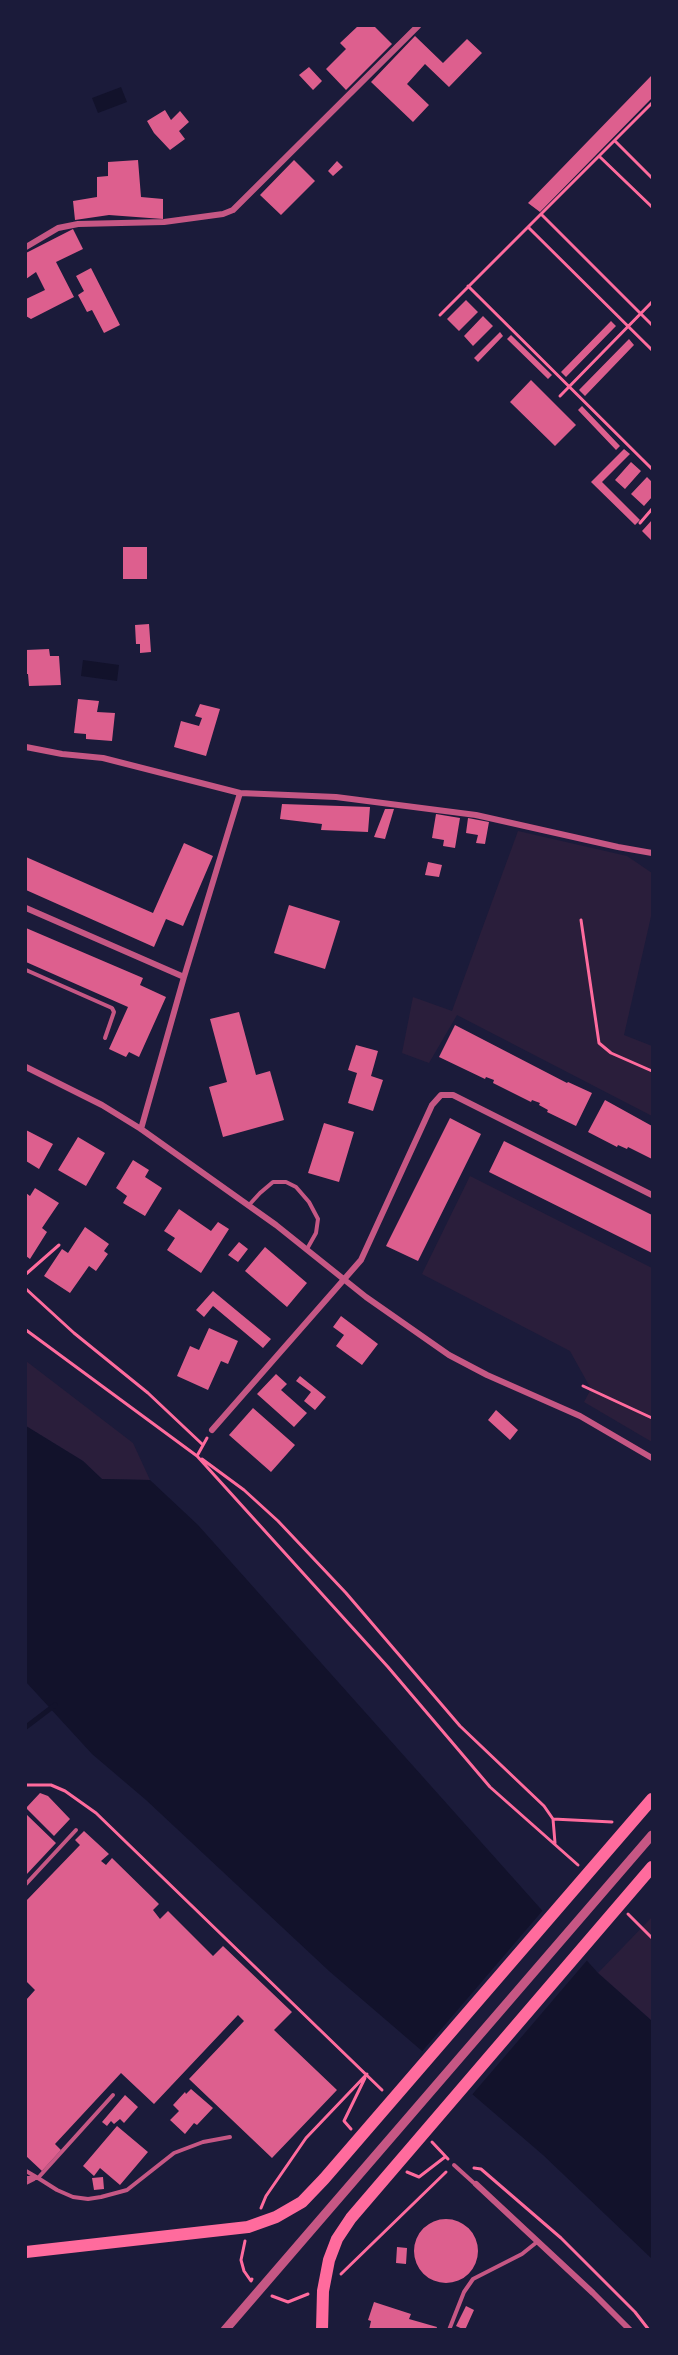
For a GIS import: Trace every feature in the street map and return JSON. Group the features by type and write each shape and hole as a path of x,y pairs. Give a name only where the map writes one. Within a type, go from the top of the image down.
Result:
{"highway":[{"path":"26,2252 162,2238 255,2225 276,2217 310,2195 583,1870 652,1799"},
{"path":"322,2330 322,2297 329,2260 337,2239 351,2218 623,1910 652,1867"}],"street":[{"path":"26,247 58,228 78,224 164,222 223,214 233,210 418,26"},
{"path":"26,747 62,754 103,758 240,793 336,797 476,815 652,853"},
{"path":"141,1129 240,793"},
{"path":"26,908 184,977"},
{"path":"26,1067 102,1105 141,1129 249,1205 307,1248 343,1279 449,1355 487,1375 580,1416 652,1458"},
{"path":"212,1430 361,1260 432,1106 441,1095 453,1095 652,1195"},
{"path":"225,2330 652,1835"},
{"path":"476,2184 630,2330"}],"lane":[{"path":"26,970 111,1008 114,1012 105,1038"},
{"path":"249,1205 273,1182 286,1182 296,1187 309,1202 318,1219 316,1233 307,1248"},
{"path":"26,1884 76,1830"},
{"path":"26,2183 38,2178 113,2095"},
{"path":"26,2171 73,2197 101,2198 128,2190 174,2153 203,2142 230,2137"},
{"path":"454,2164 476,2184"},
{"path":"26,2178 38,2178"},
{"path":"449,2330 464,2292 473,2279 522,2254 538,2241"}],"path":[{"path":"440,315 652,103"},
{"path":"615,141 652,178"},
{"path":"599,156 652,207"},
{"path":"541,214 652,325"},
{"path":"528,226 652,350"},
{"path":"468,286 652,469"},
{"path":"560,396 652,302"},
{"path":"640,522 652,509"},
{"path":"581,920 599,1044 611,1053 652,1071"},
{"path":"26,1274 59,1245"},
{"path":"26,1289 74,1333 148,1393 202,1444 197,1456"},
{"path":"26,1330 244,1490 278,1521 346,1593 460,1726 544,1806 553,1819 555,1843"},
{"path":"583,1386 652,1418"},
{"path":"197,1456 388,1667 490,1787 583,1870"},
{"path":"26,1785 51,1785 65,1791 96,1813 383,2091"},
{"path":"553,1819 617,1822"},
{"path":"623,1910 652,1938"},
{"path":"344,2121 367,2074"},
{"path":"257,2215 266,2196 306,2138 367,2074"},
{"path":"430,2140 454,2164 481,2169 561,2238 635,2312 649,2330"},
{"path":"419,2177 446,2157"},
{"path":"333,2281 386,2233 454,2164"},
{"path":"248,2235 241,2251 241,2260 244,2271 251,2281"},
{"path":"271,2296 288,2302 298,2300 315,2291"}],"shaded area":[{"path":"121,87 127,102 98,113 92,98"},
{"path":"83,660 119,665 117,681 81,676"},
{"path":"518,831 627,856 652,873 652,912 624,1035 652,1046 652,1116 457,1015 429,1063 402,1053 413,997 452,1011"},
{"path":"470,1176 652,1268 652,1442 584,1402 591,1389 570,1351 422,1274"},
{"path":"26,1361 133,1443 150,1480 102,1479 83,1461 26,1426"},
{"path":"26,1426 83,1461 102,1479 150,1480 198,1525 598,1973 652,2021 652,2259 543,2155 329,1971 146,1800 92,1754 26,1682"},
{"path":"652,1917 652,2021 598,1973"}],"pier":[{"path":"544,1909 589,1958 470,2097 420,2054"}],"building":[{"path":"358,26 374,26 392,44 346,90 326,69 346,49 340,43"},
{"path":"415,36 443,63 467,39 482,53 449,87 425,64 407,84 429,105 413,122 371,82"},
{"path":"309,67 322,81 313,90 299,75"},
{"path":"652,75 652,98 540,212 528,203"},
{"path":"165,110 171,120 180,111 189,122 179,131 185,139 170,150 154,133 147,121"},
{"path":"138,160 141,197 163,199 163,219 109,215 75,220 73,201 97,197 97,177 108,176 108,162"},
{"path":"294,160 315,181 281,215 260,195"},
{"path":"337,161 343,167 333,176 328,171"},
{"path":"73,229 83,249 56,262 74,297 31,319 26,316 26,299 45,290 36,272 26,279 26,253"},
{"path":"91,268 120,325 104,333 92,310 87,312 78,295 84,291 76,276"},
{"path":"466,300 478,312 459,331 447,319"},
{"path":"483,316 493,326 473,346 464,336"},
{"path":"611,321 616,326 566,377 561,372"},
{"path":"500,332 503,336 478,362 474,358"},
{"path":"511,335 552,375 548,379 507,339"},
{"path":"629,339 634,345 585,396 579,390"},
{"path":"531,380 576,425 555,446 510,402"},
{"path":"582,406 620,446 616,450 578,410"},
{"path":"624,449 630,454 602,482 640,520 635,525 591,482"},
{"path":"631,462 641,471 625,489 615,480"},
{"path":"647,477 652,482 652,497 644,506 631,494"},
{"path":"652,520 652,541 642,531"},
{"path":"123,547 147,547 147,579 123,579"},
{"path":"149,624 151,652 140,653 140,644 136,644 135,625"},
{"path":"49,649 50,656 59,656 61,685 29,686 28,674 26,674 26,650"},
{"path":"78,699 99,701 97,712 115,713 112,741 86,739 86,734 74,733"},
{"path":"200,704 220,709 206,756 174,747 181,721 199,726 202,718 195,716"},
{"path":"282,804 370,807 368,832 321,830 322,824 280,819"},
{"path":"385,809 394,809 385,839 374,837"},
{"path":"436,814 460,818 455,848 443,846 444,840 432,838"},
{"path":"468,818 489,822 485,844 476,843 478,835 466,833"},
{"path":"184,843 213,856 183,926 166,919 154,947 26,890 26,857 153,913"},
{"path":"428,862 442,865 439,877 425,875"},
{"path":"289,905 340,921 325,969 274,953"},
{"path":"26,928 143,978 140,985 166,997 139,1057 129,1052 126,1057 109,1049 128,1007 26,962"},
{"path":"239,1012 256,1075 270,1071 284,1120 223,1137 209,1087 227,1082 210,1019"},
{"path":"455,1025 567,1083 592,1093 576,1126 547,1112 548,1110 539,1105 540,1103 532,1100 531,1102 493,1083 494,1080 486,1077 485,1079 439,1057"},
{"path":"356,1045 378,1051 371,1076 383,1080 373,1111 348,1103 357,1073 348,1070"},
{"path":"605,1100 652,1126 652,1159 628,1147 627,1149 618,1145 617,1147 588,1132"},
{"path":"450,1118 481,1134 418,1261 386,1246"},
{"path":"324,1123 354,1132 339,1182 308,1173"},
{"path":"26,1130 53,1144 39,1169 26,1161"},
{"path":"78,1137 105,1153 86,1186 58,1170"},
{"path":"504,1141 652,1215 652,1253 489,1172"},
{"path":"133,1160 149,1170 145,1177 162,1188 145,1216 123,1203 127,1196 116,1188"},
{"path":"35,1188 59,1203 42,1228 47,1232 30,1259 26,1256 26,1193 30,1196"},
{"path":"179,1209 211,1231 218,1222 229,1229 201,1273 167,1250 175,1238 164,1231"},
{"path":"85,1227 109,1244 104,1251 108,1254 96,1271 89,1266 70,1293 44,1276 62,1249 68,1253"},
{"path":"239,1242 248,1249 238,1262 228,1255"},
{"path":"265,1247 307,1283 287,1307 245,1271"},
{"path":"213,1291 271,1339 263,1348 213,1306 204,1317 196,1310"},
{"path":"341,1316 378,1344 362,1365 336,1346 344,1335 333,1327"},
{"path":"209,1328 238,1341 228,1364 221,1361 208,1390 177,1376 190,1346 199,1350"},
{"path":"276,1374 287,1384 281,1390 307,1413 294,1427 257,1394"},
{"path":"300,1376 326,1397 315,1410 304,1401 311,1392 296,1381"},
{"path":"253,1408 295,1445 271,1472 229,1435"},
{"path":"496,1410 518,1430 510,1440 488,1420"},
{"path":"40,1793 48,1796 70,1819 54,1836 26,1808"},
{"path":"26,1814 56,1843 26,1875"},
{"path":"84,1831 109,1854 101,1861 106,1865 112,1858 159,1904 153,1910 160,1919 168,1911 213,1956 223,1946 292,2012 274,2030 337,2090 272,2158 189,2079 244,2021 238,2015 154,2104 121,2073 55,2144 61,2150 42,2171 26,2156 26,2000 35,1990 26,1981 26,1901 80,1845 75,1840"},
{"path":"191,2089 213,2108 197,2125 194,2123 185,2134 170,2120 179,2111 173,2105"},
{"path":"125,2095 138,2107 124,2123 120,2119 114,2124 111,2121 107,2126 102,2122"},
{"path":"117,2126 148,2152 120,2185 100,2168 94,2176 83,2166"},
{"path":"103,2177 104,2189 94,2190 92,2178"},
{"path":"446,2219 464,2225 472,2233 478,2251 472,2269 464,2277 446,2283 428,2277 420,2269 414,2251 420,2233 428,2225"},
{"path":"397,2247 407,2248 406,2264 396,2263"},
{"path":"374,2302 411,2314 409,2319 437,2327 436,2330 369,2330 371,2321 368,2320"},
{"path":"466,2306 474,2310 465,2330 456,2326"}],"waterway":[{"path":"26,1727 55,1705"}]}
